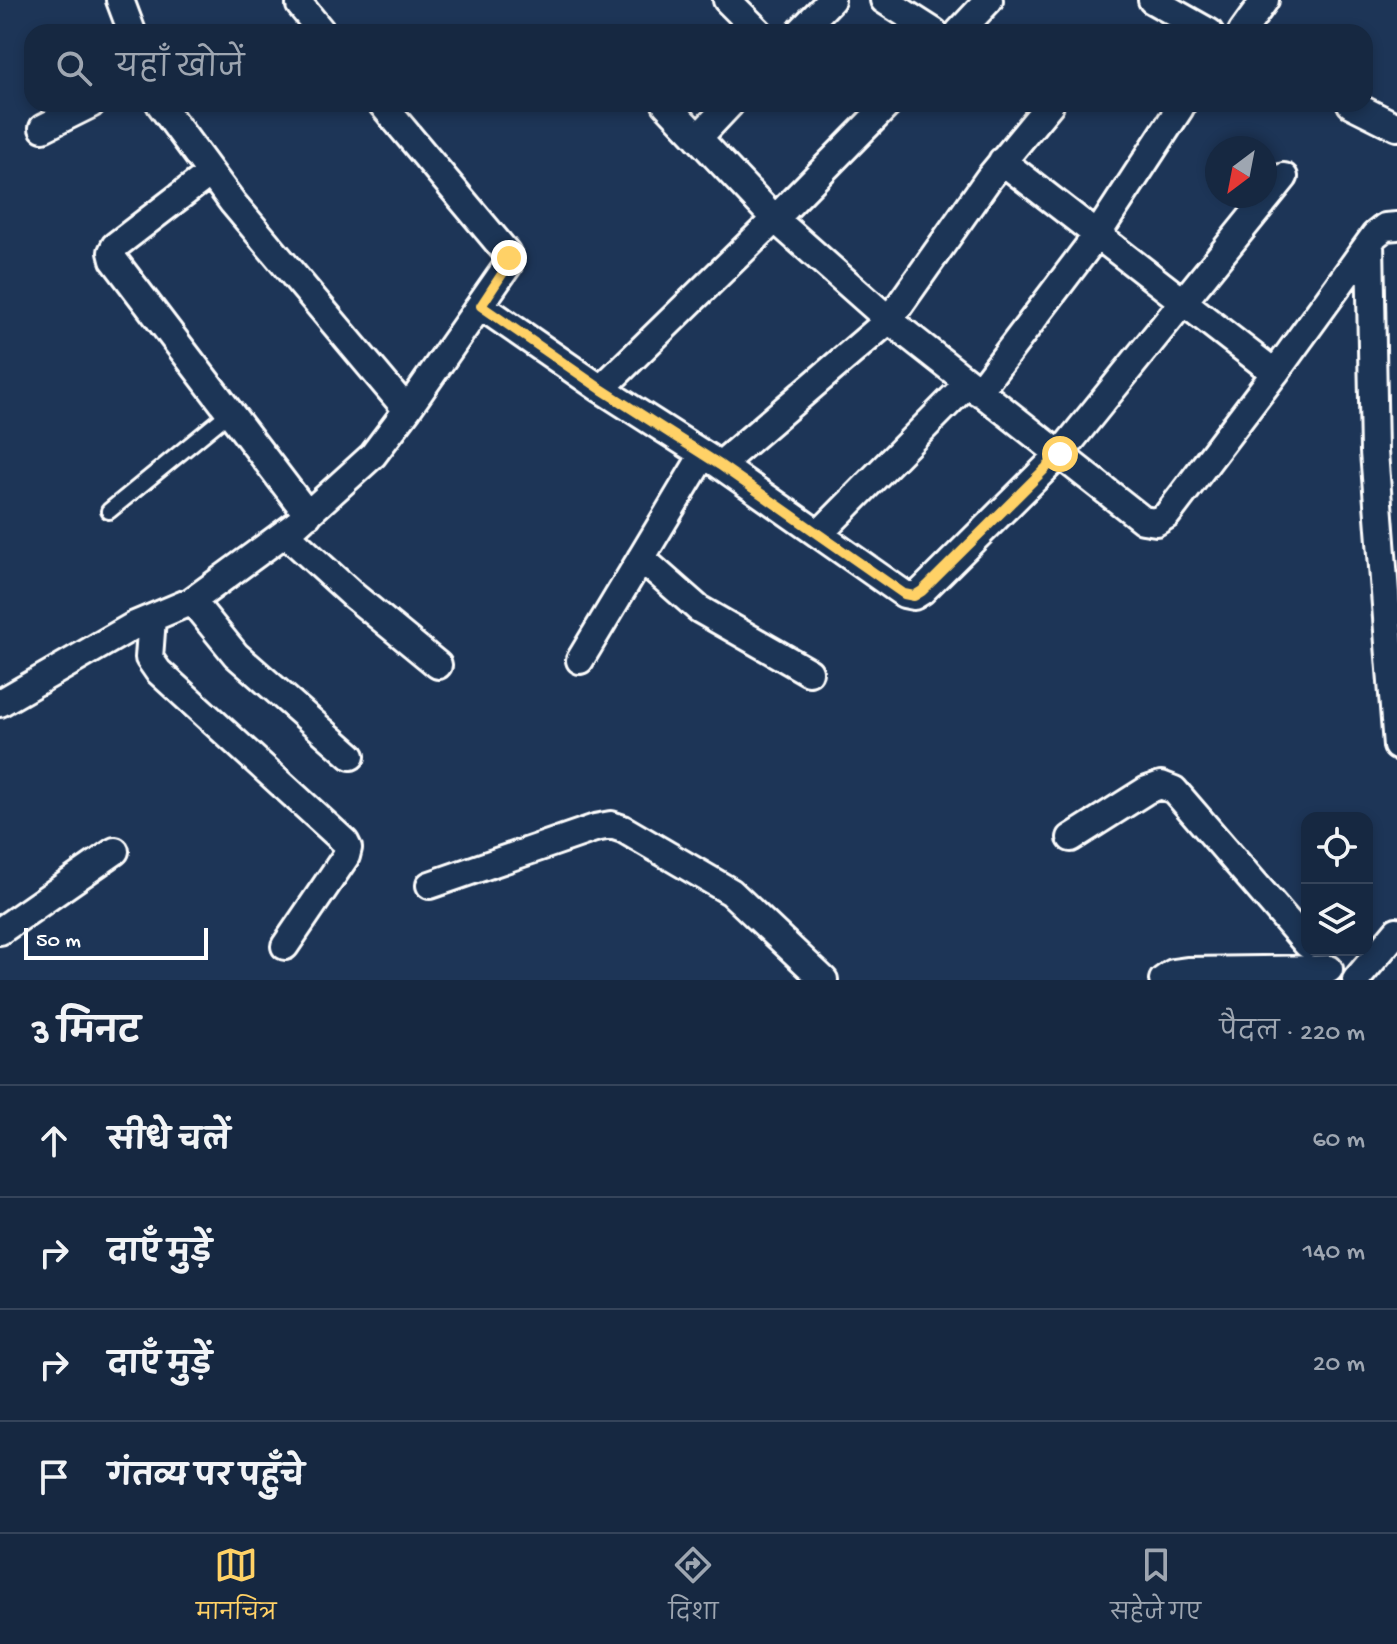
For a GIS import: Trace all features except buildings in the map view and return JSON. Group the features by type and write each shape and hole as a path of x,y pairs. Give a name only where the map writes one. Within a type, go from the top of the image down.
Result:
{"street":[{"path":"120,0 129,24"},
{"path":"727,0 751,24"},
{"path":"808,24 831,0"},
{"path":"884,0 922,24"},
{"path":"966,24 989,0"},
{"path":"1152,0 1195,24"},
{"path":"1248,24 1265,0"},
{"path":"300,5 315,24"},
{"path":"43,128 75,112"},
{"path":"166,112 233,203 407,410"},
{"path":"0,703 143,621 192,601 308,515 364,465 407,410 508,265 506,252 389,112"},
{"path":"674,112 775,219 889,320 1143,520 1156,522 1167,515 1370,242 1385,227 1397,226"},
{"path":"698,138 722,112"},
{"path":"601,389 880,112"},
{"path":"580,660 641,558 712,460 889,320 1002,161 1043,112"},
{"path":"819,534 972,388 1097,235 1177,112"},
{"path":"1367,112 1397,127"},
{"path":"1002,161 1275,373"},
{"path":"210,173 115,246 112,252 114,260 308,515"},
{"path":"481,306 601,389 712,460 904,594 914,596 1060,454 1284,177"},
{"path":"1370,242 1374,452 1397,746"},
{"path":"285,533 354,596 438,665"},
{"path":"641,558 699,609 809,672"},
{"path":"192,601 236,655 351,756"},
{"path":"143,621 149,658 158,671 348,848 346,856 285,946"},
{"path":"1071,838 1147,790 1161,785 1174,790 1301,937"},
{"path":"430,885 611,825 731,892 824,980"},
{"path":"0,931 115,851"},
{"path":"1356,980 1397,931"},
{"path":"1163,980 1173,973 1187,971 1326,966"}],"lane":[{"path":"109,511 229,413"}],"route":[{"path":"509,258 508,265 481,306 601,389 720,465 904,594 914,596 922,591 1060,454"}]}
